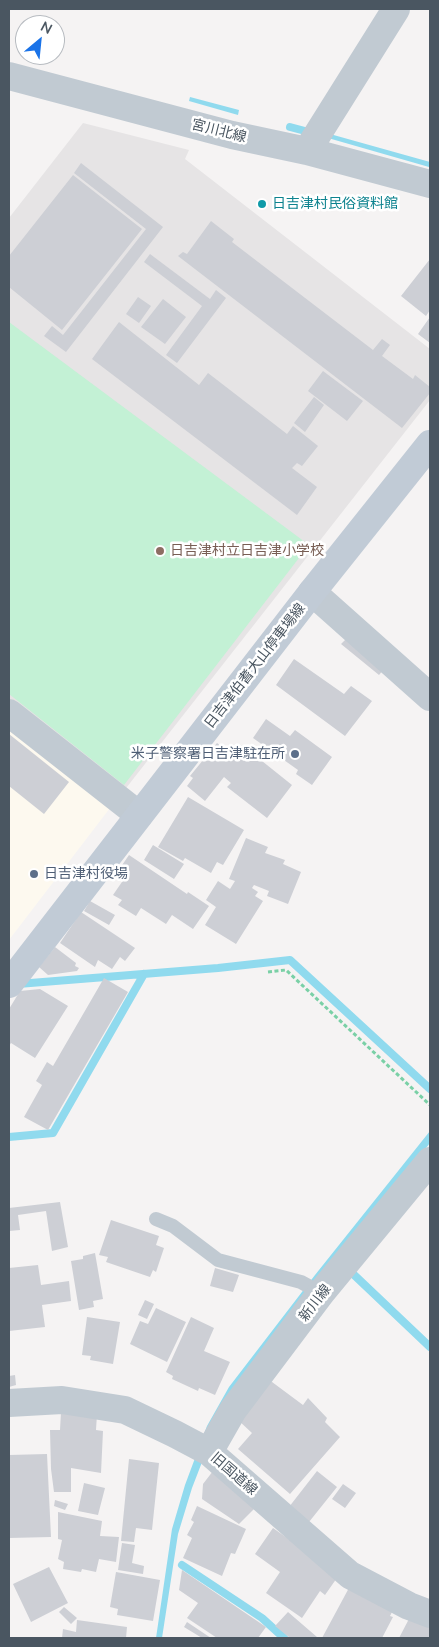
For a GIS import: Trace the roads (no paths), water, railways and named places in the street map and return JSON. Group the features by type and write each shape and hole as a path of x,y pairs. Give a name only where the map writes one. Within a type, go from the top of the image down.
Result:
{"main road":[{"name":"日吉津伯耆大山停車場線","path":"9,984 312,592 430,444"}],"street":[{"path":"307,151 396,9"},
{"name":"宮川北線","path":"9,76 232,135 307,151 430,184"},
{"path":"312,592 430,697"},
{"path":"9,713 139,815"},
{"name":"新川線","path":"209,1452 233,1410 322,1293 430,1161"},
{"name":"旧国道線","path":"9,1404 62,1400 124,1410 175,1434 209,1452 350,1575 409,1606 430,1614"}],"lane":[{"path":"156,1219 173,1226 218,1260 301,1282 322,1293"}],"water":[{"path":"190,97 239,110 238,115 189,101"},
{"path":"330,134 430,162 429,167 328,138"},
{"path":"430,1131 430,1143 322,1278 216,1426 192,1488 178,1534 162,1638 156,1638 172,1529 185,1485 207,1426 229,1387 315,1275"}],"waterway":[{"path":"290,127 305,131"},
{"path":"18,984 218,968 290,960 430,1089"},
{"path":"9,1137 53,1133 144,974"},
{"path":"351,1272 430,1347"},
{"path":"182,1565 262,1618 284,1638"}],"place":[{"name":"日吉津村民俗資料館","path":"262,204"},
{"name":"日吉津村立日吉津小学校","path":"160,551"},
{"name":"米子警察署日吉津駐在所","path":"295,754"},
{"name":"日吉津村役場","path":"34,874"}]}
